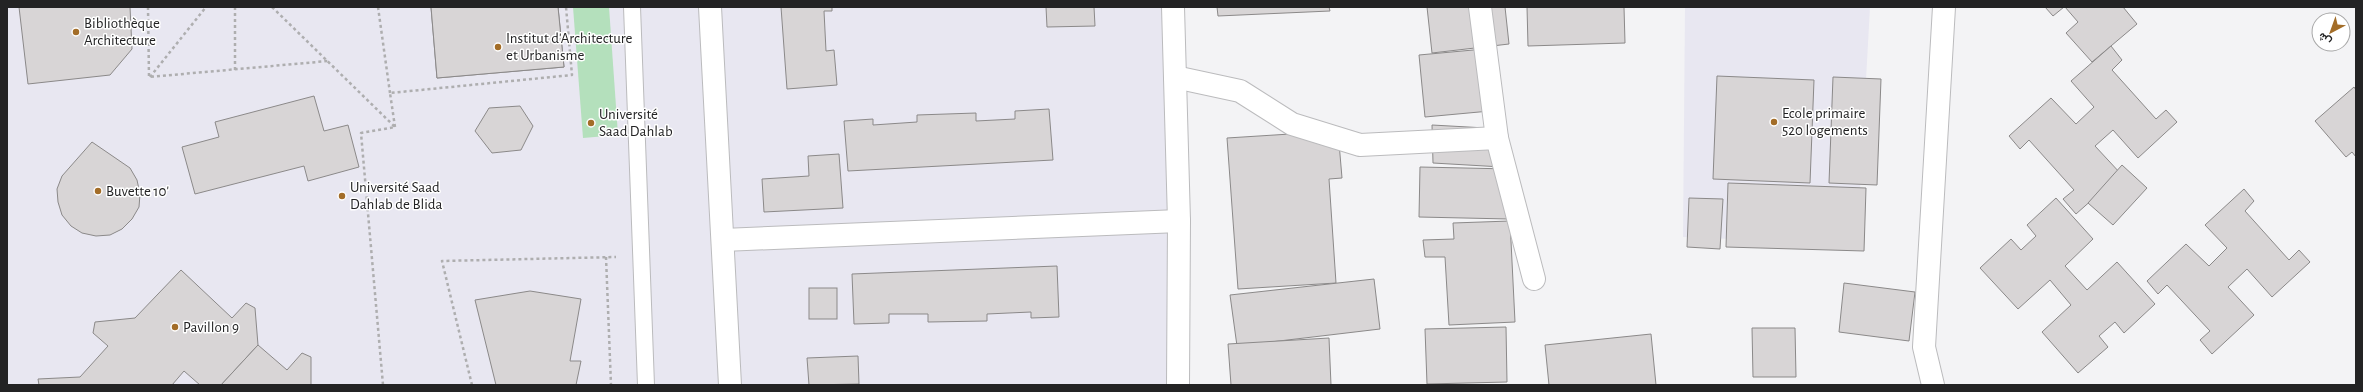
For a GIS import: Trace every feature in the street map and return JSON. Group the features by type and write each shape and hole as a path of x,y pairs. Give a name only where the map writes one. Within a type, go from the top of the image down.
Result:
{"street":[{"path":"710,7 730,385"},
{"path":"1173,7 1179,221 1178,385"},
{"path":"1480,7 1497,138 1534,278"},
{"path":"1933,385 1924,347 1944,7"},
{"path":"1175,77 1240,91 1292,124 1360,145 1497,138"},
{"path":"723,240 1179,221"}],"lane":[{"path":"632,7 646,385"}],"path":[{"path":"148,7 149,77"},
{"path":"149,77 206,7"},
{"path":"235,7 235,71"},
{"path":"272,7 395,127"},
{"path":"378,7 395,127"},
{"path":"390,93 572,75 566,7"},
{"path":"149,77 235,71 328,62"},
{"path":"383,385 362,133 395,127"},
{"path":"472,385 442,261 606,257 612,385"}],"shaded area":[{"name":"Université Saad Dahlab","path":"7,7 1173,7 1179,385 7,385"},
{"name":"Ecole primaire 520 logements","path":"1685,7 1870,7 1857,244 1683,237"}],"green space":[{"path":"573,7 609,7 618,135 583,138"}],"building":[{"name":"Bibliothèque Architecture","path":"19,7 130,7 132,49 110,75 28,84"},
{"name":"Institut d'Architecture et Urbanisme","path":"431,7 480,7 482,27 508,24 507,7 558,7 564,67 437,78"},
{"name":"Institut d'Architecture et Urbanisme","path":"431,7 558,7 564,67 437,78"},
{"path":"781,7 832,7 832,11 824,11 826,51 834,50 837,85 787,89"},
{"path":"1046,7 1094,7 1095,26 1047,27"},
{"path":"1217,7 1329,7 1330,11 1218,16"},
{"path":"1427,7 1505,7 1509,44 1432,53"},
{"path":"1527,7 1624,7 1625,43 1528,46"},
{"path":"2045,7 2064,7 2053,16"},
{"path":"2065,7 2123,7 2137,24 2092,62 2066,33 2078,22"},
{"path":"2111,46 2122,60 2112,70 2156,119 2166,110 2177,122 2138,158 2113,130 2095,146 2121,174 2076,214 2063,199 2074,190 2029,140 2020,149 2009,136 2051,98 2076,124 2094,107 2071,81"},
{"path":"1484,49 1490,111 1425,117 1419,55"},
{"path":"1717,76 1814,80 1810,183 1713,179"},
{"path":"1833,77 1881,79 1877,185 1829,183"},
{"path":"2354,87 2356,90 2356,157 2352,152 2346,157 2315,121"},
{"path":"314,96 324,131 348,125 359,167 308,181 304,166 195,194 182,147 219,137 215,122"},
{"path":"520,106 533,126 521,150 492,153 475,131 489,108"},
{"path":"1049,109 1053,160 848,171 844,121 873,119 873,125 917,122 917,115 976,113 976,121 1015,119 1015,111"},
{"path":"1432,125 1504,129 1502,167 1433,163"},
{"path":"1338,131 1342,178 1329,179 1336,283 1238,289 1227,138"},
{"name":"Buvette 10'","path":"92,142 130,168 137,180 140,194 139,207 132,219 122,229 110,235 96,236 82,233 71,226 62,215 58,202 57,189 62,176"},
{"path":"839,154 843,208 764,212 762,179 809,176 808,156"},
{"path":"2122,165 2147,188 2113,225 2088,203"},
{"path":"1420,167 1510,169 1509,219 1419,217"},
{"path":"1728,183 1866,188 1864,251 1726,247"},
{"path":"2244,189 2254,201 2245,211 2289,260 2299,250 2310,262 2272,297 2247,269 2228,287 2254,315 2212,354 2200,340 2210,331 2167,285 2158,294 2147,281 2186,244 2209,266 2227,248 2205,225"},
{"path":"1689,198 1723,199 1720,249 1687,247"},
{"path":"2056,198 2093,239 2065,266 2087,290 2117,262 2155,304 2124,333 2115,322 2099,336 2108,347 2078,373 2042,332 2071,305 2050,280 2018,309 1980,268 2011,239 2021,250 2036,236 2027,225"},
{"path":"1510,221 1515,322 1449,325 1445,257 1425,257 1423,240 1454,239 1453,223"},
{"path":"1057,266 1059,317 1031,318 1031,312 987,314 987,321 928,322 928,314 889,314 889,323 854,324 852,274"},
{"name":"Pavillon 9","path":"181,270 232,318 246,303 255,308 258,345 221,385 200,385 184,371 172,385 39,385 38,379 80,377 108,346 93,333 95,322 135,318"},
{"path":"1374,279 1380,329 1237,346 1230,295"},
{"path":"1844,283 1915,292 1909,341 1839,332"},
{"path":"809,288 837,288 837,319 809,319"},
{"path":"530,291 581,299 570,361 581,361 576,385 496,385 475,300"},
{"path":"1506,327 1507,382 1427,384 1425,329"},
{"path":"1752,328 1795,328 1796,377 1753,377"},
{"path":"1651,334 1656,385 1549,385 1545,345"},
{"path":"1329,338 1331,385 1231,385 1228,344"},
{"path":"258,345 287,370 302,353 311,357 311,385 221,385"},
{"path":"858,356 859,384 809,385 807,358"}],"place":[{"name":"Bibliothèque Architecture","path":"76,32"},
{"name":"Institut d'Architecture et Urbanisme","path":"498,47"},
{"name":"Ecole primaire 520 logements","path":"1774,122"},
{"name":"Université Saad Dahlab","path":"591,123"},
{"name":"Buvette 10'","path":"98,191"},
{"name":"Université Saad Dahlab de Blida","path":"342,196"},
{"name":"Pavillon 9","path":"175,327"}]}
